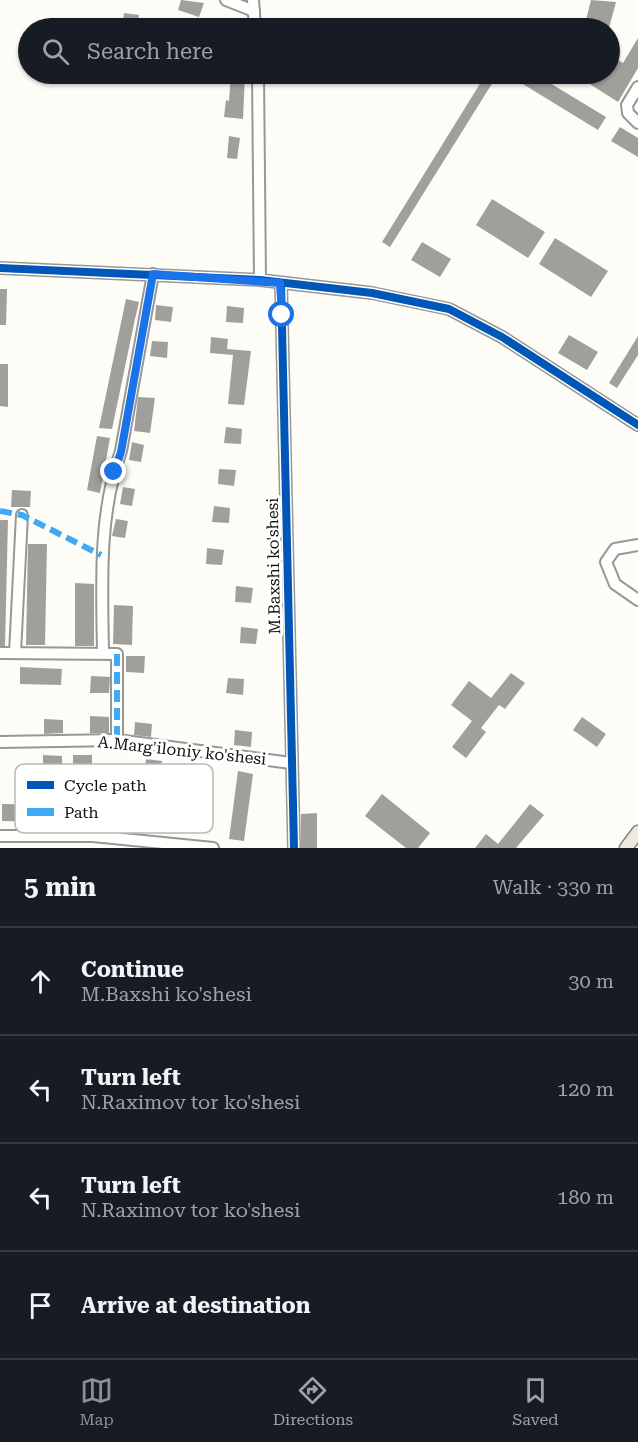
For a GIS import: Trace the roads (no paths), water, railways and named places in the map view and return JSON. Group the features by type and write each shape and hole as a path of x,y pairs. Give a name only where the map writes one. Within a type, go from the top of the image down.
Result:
{"main road":[{"path":"626,848 638,832"}],"street":[{"path":"226,0 253,5"},
{"path":"258,84 260,280"},
{"path":"638,87 627,105 628,113 638,123"},
{"path":"0,268 260,280 372,293 449,309 502,337 638,425"},
{"path":"104,652 101,555 114,472 121,452 153,274"},
{"name":"M.Baxshi ko'shesi","path":"280,283 294,848"},
{"path":"15,653 22,515"},
{"path":"638,545 615,549 606,562 615,585 638,600"},
{"path":"0,653 104,652 117,654 117,740"},
{"name":"A.Marg'iloniy ko'shesi","path":"0,742 117,740 291,763"},
{"path":"0,836 93,836 213,848"}]}
